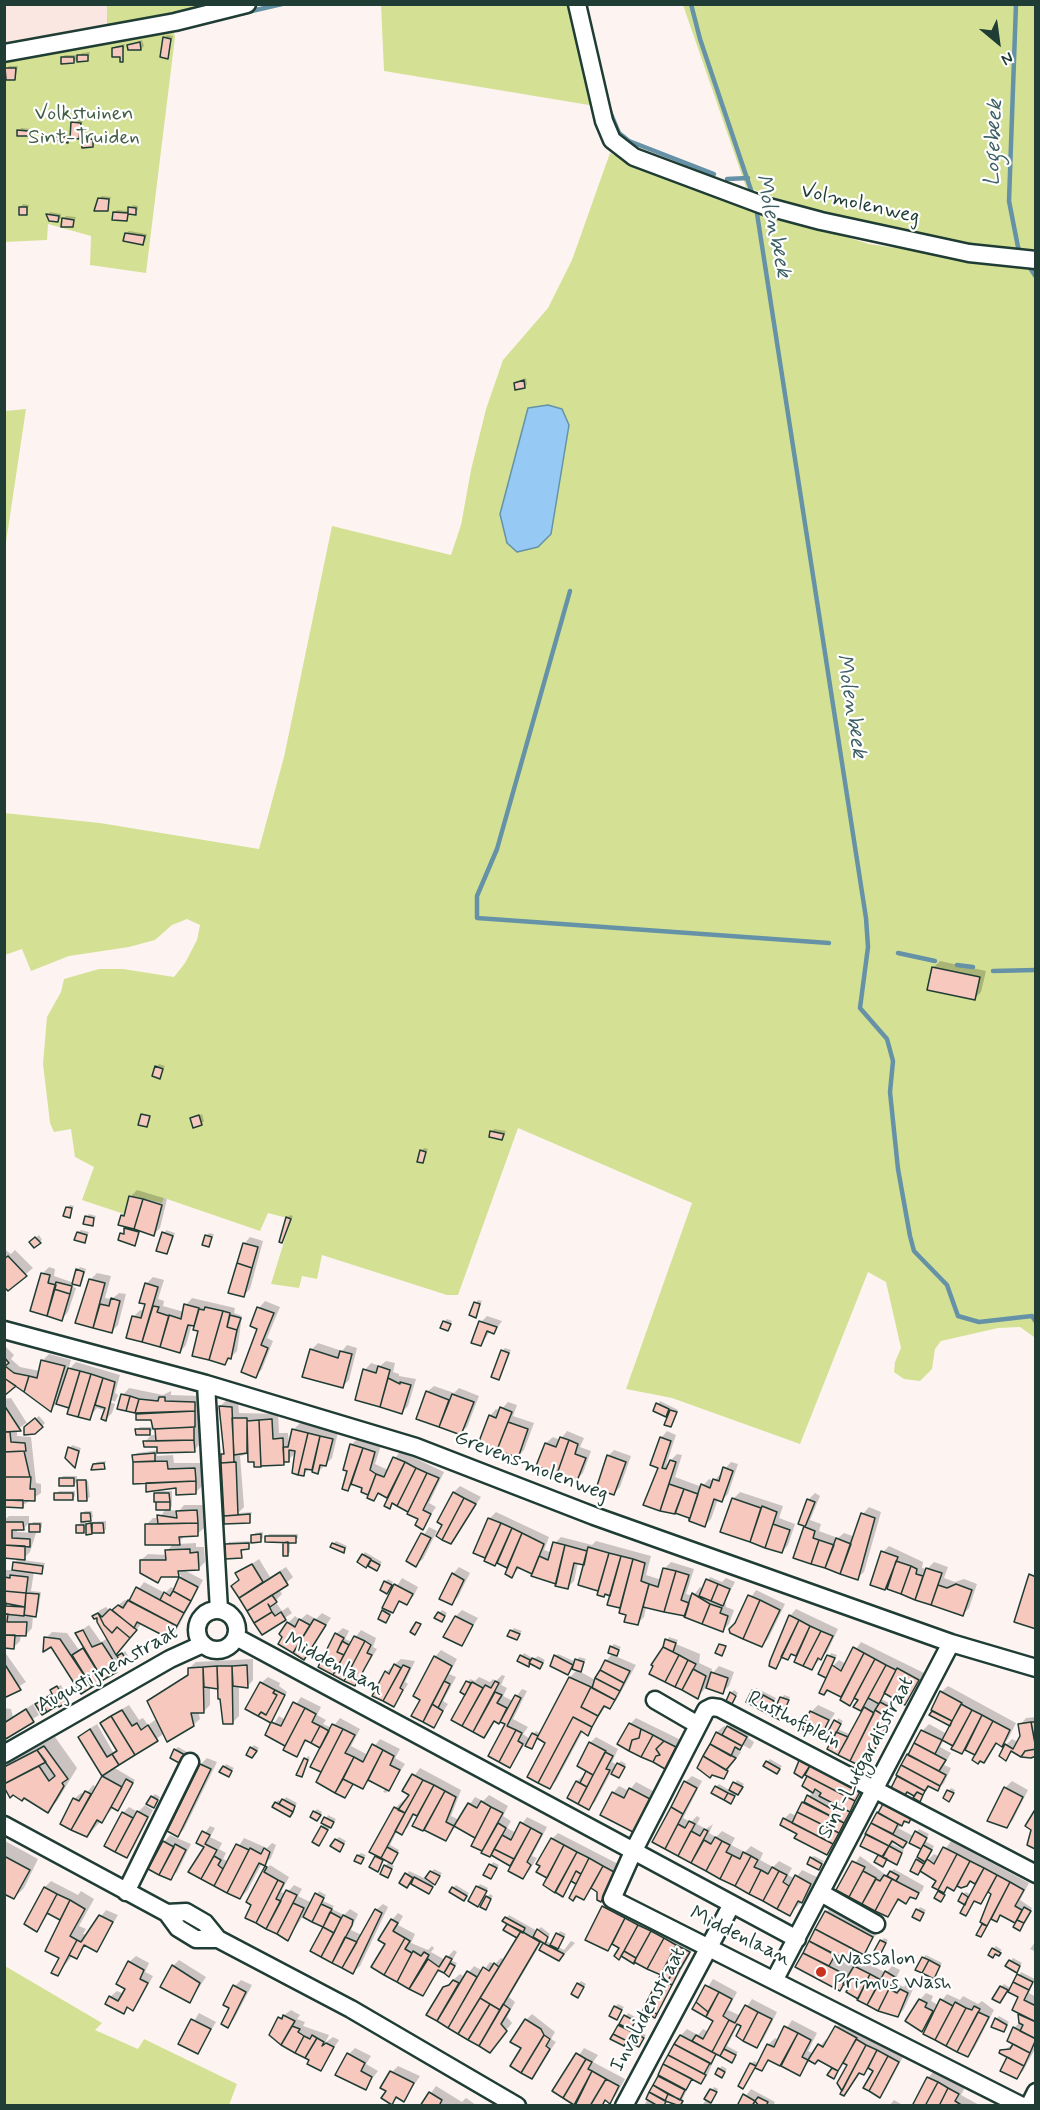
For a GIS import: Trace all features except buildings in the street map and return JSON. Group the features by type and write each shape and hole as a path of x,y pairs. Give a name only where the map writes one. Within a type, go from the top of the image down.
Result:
{"street":[{"path":"4,53 175,22 247,4"},
{"name":"Volmolenweg","path":"577,4 604,121 612,140 633,157 765,206 821,221 969,253 1035,260"},
{"name":"Grevensmolenweg","path":"4,1330 207,1384 416,1447 573,1508 951,1642 1035,1668"},
{"path":"207,1384 219,1610"},
{"path":"219,1610 225,1611 235,1620 236,1637 229,1647 213,1650 203,1644 197,1634 199,1621 204,1614 219,1610"},
{"name":"Middenlaan","path":"236,1637 797,1939"},
{"name":"Sint-Lutgardisstraat","path":"775,1979 951,1642"},
{"name":"Augustijnenstraat","path":"4,1754 170,1659 203,1644"},
{"path":"655,1700 698,1725"},
{"name":"Rusthofplein","path":"633,1852 706,1710 712,1707 720,1708 876,1789"},
{"path":"126,1892 190,1762"},
{"path":"876,1789 1035,1874"},
{"path":"4,1826 167,1913 186,1912 206,1923 218,1939 351,2009 517,2106"},
{"name":"Middenlaan","path":"633,1852 612,1899 775,1979 1022,2106"},
{"path":"821,1893 876,1924"},
{"name":"Invalidenstraat","path":"624,2106 732,1904"},
{"path":"1029,2106 1035,2092"}],"shaded area":[{"path":"5,5 107,5 107,29 5,47"}],"green space":[{"path":"107,5 223,5 107,29"},
{"path":"381,5 570,5 595,106 384,71"},
{"path":"683,5 1035,5 1035,256 916,239 808,209 746,187"},
{"name":"Volkstuinen Sint-Truiden","path":"173,29 175,37 146,273 90,265 91,236 48,224 47,240 5,242 5,58"},
{"path":"610,153 643,169 731,201 869,244 1035,269 1035,1343 1034,1337 1020,1327 998,1328 941,1341 935,1349 932,1369 920,1381 904,1379 894,1372 895,1362 901,1348 886,1282 868,1272 800,1444 672,1398 626,1389 692,1203 518,1128 458,1295 447,1295 322,1255 317,1279 302,1276 299,1288 271,1284 291,1219 268,1213 260,1231 164,1198 162,1203 129,1195 124,1214 82,1200 94,1167 75,1157 71,1129 54,1132 50,1123 43,1064 47,1017 61,992 64,979 99,969 123,969 174,977 185,963 197,940 200,925 187,919 172,925 155,940 129,947 69,956 31,971 22,949 5,955 4,813 100,823 259,849 284,757 332,526 451,555 461,525 471,470 486,409 503,360 548,308 572,260"},
{"path":"26,409 5,549 5,411"},
{"path":"5,1966 102,2023 95,2030 138,2049 144,2039 237,2084 229,2105 5,2105"}],"water":[{"path":"548,405 562,409 569,425 551,534 538,547 517,552 507,543 500,514 528,408"}],"waterway":[{"path":"243,13 282,4"},
{"name":"Molenbeek","path":"691,4 700,39 753,196"},
{"name":"Logebeek","path":"1016,4 1009,201 1018,247 1022,255"},
{"path":"609,109 619,133 629,141 714,174"},
{"path":"727,179 748,178"},
{"name":"Molenbeek","path":"756,207 866,918 868,947 860,1008 887,1039 893,1061 890,1092 898,1169 910,1236 914,1251 947,1285 958,1316 979,1322 1032,1316 1036,1322"},
{"name":"Logebeek","path":"1028,265 1036,277"},
{"path":"570,591 497,849 477,896 477,918 829,943"},
{"name":"Logebeek","path":"898,953 935,961"},
{"name":"Logebeek","path":"957,965 973,967"},
{"name":"Logebeek","path":"993,971 1036,970"}],"place":[{"name":"Wassalon Primus Wash","path":"821,1972"}]}
